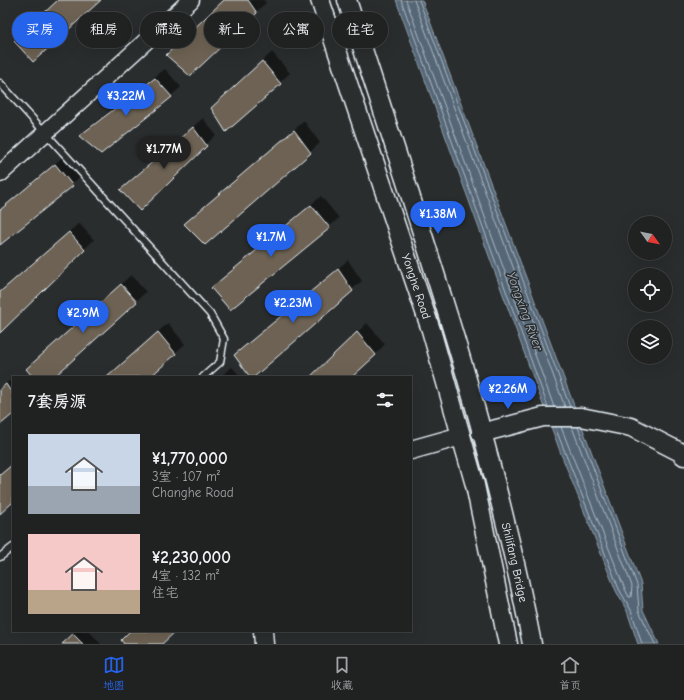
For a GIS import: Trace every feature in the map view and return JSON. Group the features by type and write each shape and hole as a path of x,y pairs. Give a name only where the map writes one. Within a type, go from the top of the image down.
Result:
{"main road":[{"name":"Yonghe Road","path":"320,0 431,330 475,484"},
{"name":"Yonghe Road","path":"347,0 445,306 495,481"},
{"path":"481,433 543,417 581,417 631,427 680,452 684,456"},
{"path":"412,450 461,436"},
{"name":"Shilifang Bridge","path":"495,481 532,644"},
{"name":"Shilifang Bridge","path":"475,484 508,644"},
{"path":"262,632 264,644"}],"street":[{"path":"0,174 191,0"}],"lane":[{"path":"0,83 210,314 224,339 220,362 204,376"},
{"path":"0,557 12,548"}],"water":[{"name":"Yongxing River","path":"396,0 422,0 641,584 643,610 659,644 638,644 627,611 616,591 561,454"}],"building":[{"path":"58,0 101,0 88,12 76,12 76,23 68,30 68,12 45,12"},
{"path":"224,0 248,0 256,12 211,12"},
{"path":"204,19 204,48 220,48 190,76 166,55 173,48 196,48 196,27"},
{"path":"20,48 48,48 33,62"},
{"path":"262,61 281,84 226,132 211,108"},
{"path":"155,78 172,97 101,154 79,136"},
{"path":"193,127 207,146 140,211 120,190"},
{"path":"294,130 311,153 205,245 184,224"},
{"path":"55,164 73,186 0,245 0,210"},
{"path":"311,205 330,228 230,310 211,288"},
{"path":"69,232 85,250 0,333 0,292"},
{"path":"338,269 353,291 255,376 249,376 234,355"},
{"path":"121,284 137,302 55,376 32,376 26,369"},
{"path":"158,332 176,354 151,376 108,376"},
{"path":"357,332 376,355 353,376 311,376"},
{"path":"6,384 12,393 12,415 0,425 0,389"},
{"path":"12,465 12,503 0,514 0,475"},
{"path":"129,632 175,632 162,644 124,644 121,640"},
{"path":"73,634 83,644 62,644"}]}
